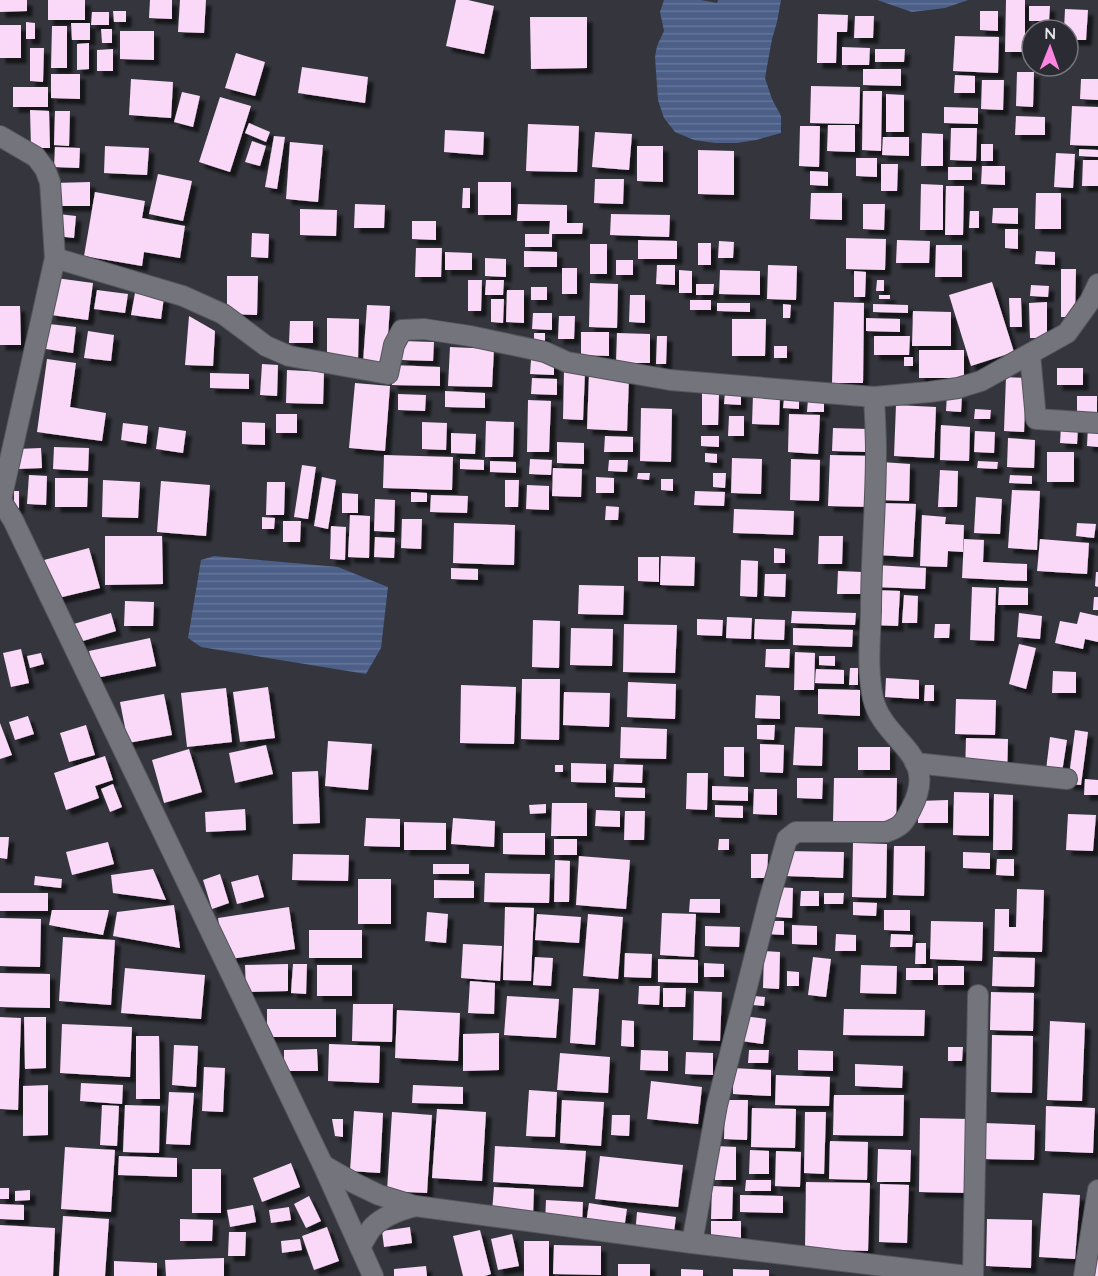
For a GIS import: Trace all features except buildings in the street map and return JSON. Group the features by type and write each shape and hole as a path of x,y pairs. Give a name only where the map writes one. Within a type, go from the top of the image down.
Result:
{"street":[{"path":"0,136 36,157 45,169 50,182 55,258 0,499 13,520 323,1165 373,1276"},
{"path":"55,258 183,296 223,314 266,346 289,356 388,374 394,345 402,330 424,329 545,352 567,362 670,380 874,398 929,392 981,381 1067,333 1090,301 1098,284"},
{"path":"1030,354 1036,419 1098,423"},
{"path":"692,1243 717,1105 769,900 787,839 796,832 886,832 896,829 904,822 917,798 921,777 912,755 882,720 873,699 870,672 871,565 876,452 874,398"},
{"path":"915,763 1067,779"},
{"path":"973,1276 978,995"},
{"path":"323,1165 379,1195 415,1206 692,1243 967,1276"},
{"path":"1084,1276 1098,1190"},
{"path":"360,1246 372,1227 400,1210 415,1206"}],"water":[{"path":"664,0 701,0 717,3 718,0 781,0 765,78 781,116 781,133 737,143 715,143 694,140 675,132 664,118 658,100 655,57 664,31 660,12"},
{"path":"877,0 968,0 945,8 912,12"},
{"path":"214,556 338,567 388,587 381,648 366,674 201,647 188,638 201,560"}]}
